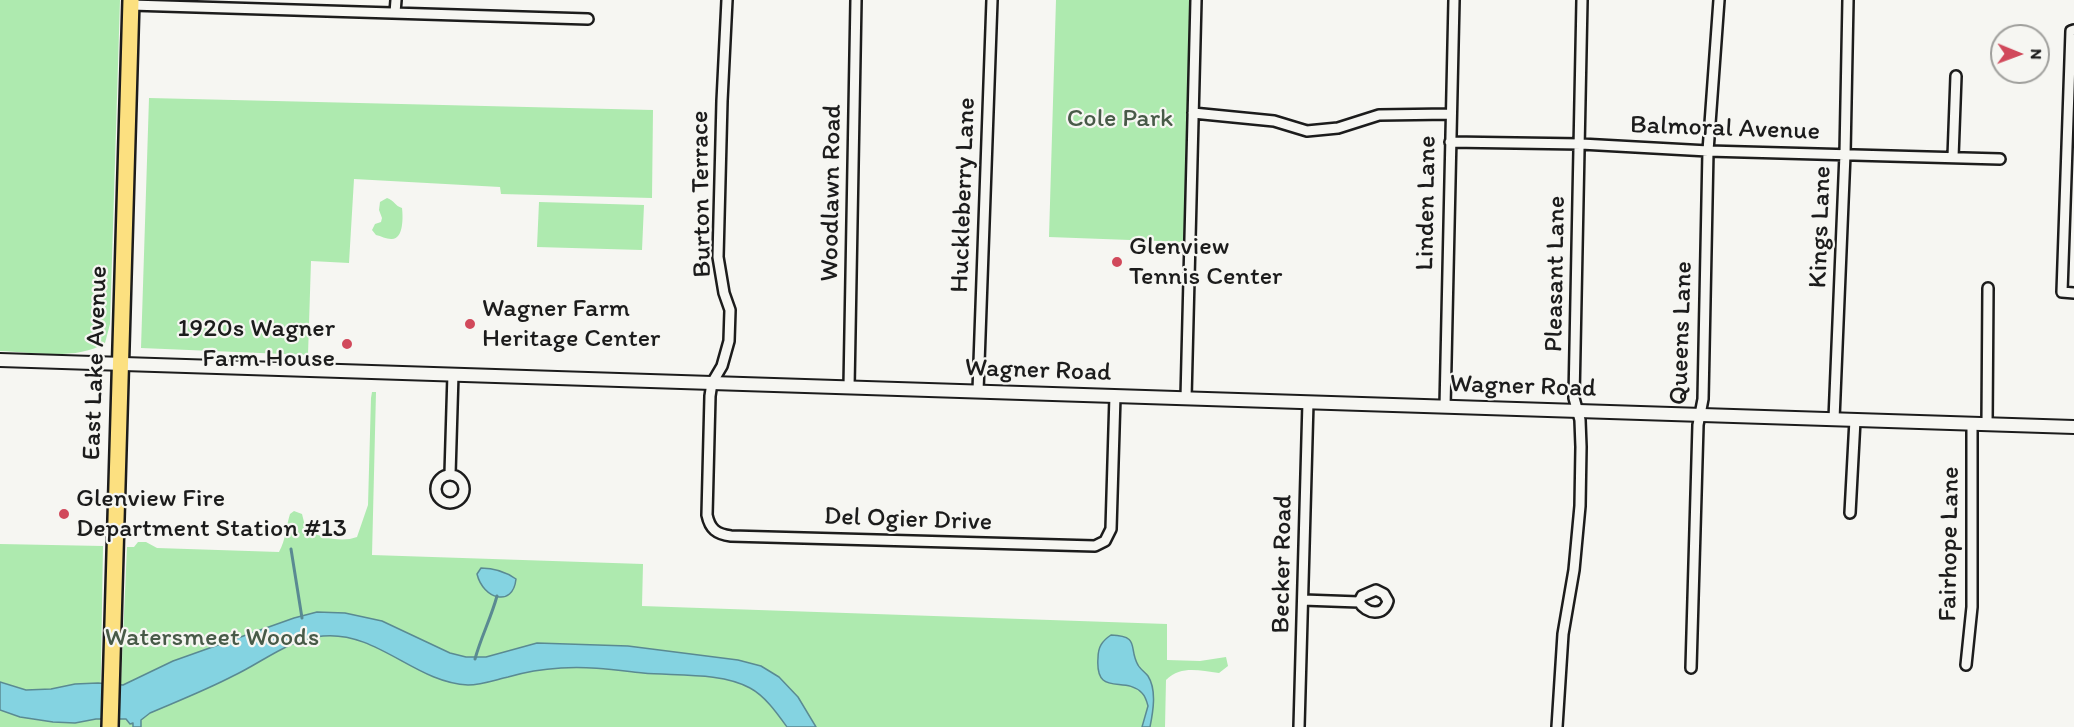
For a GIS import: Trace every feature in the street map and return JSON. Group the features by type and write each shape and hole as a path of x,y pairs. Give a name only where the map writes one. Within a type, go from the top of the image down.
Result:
{"main road":[{"name":"East Lake Avenue","path":"110,722 131,2"}],"street":[{"path":"395,13 396,0"},
{"name":"Burton Terrace","path":"712,383 722,366 729,341 730,310 724,293 718,257 727,0"},
{"name":"Woodlawn Road","path":"849,387 856,0"},
{"name":"Huckleberry Lane","path":"978,391 992,0"},
{"path":"1186,398 1196,0"},
{"name":"Linden Lane","path":"1445,407 1454,0"},
{"name":"Pleasant Lane","path":"1557,727 1563,634 1574,570 1580,506 1580,420 1574,398 1581,144 1582,0"},
{"name":"Queens Lane","path":"1690,668 1698,425 1702,399 1708,151 1719,0"},
{"name":"Kings Lane","path":"1834,419 1845,154 1848,0"},
{"path":"131,2 588,19"},
{"path":"2074,30 2071,31 2071,160 2062,292 2074,293"},
{"path":"1953,157 1956,76"},
{"path":"1193,113 1274,121 1307,131 1338,128 1379,115 1450,114"},
{"name":"Balmoral Avenue","path":"1450,142 1581,144 1708,151 2000,159"},
{"path":"1987,424 1988,288"},
{"name":"Wagner Road","path":"0,360 2074,427"},
{"path":"450,474 453,374"},
{"name":"Del Ogier Drive","path":"712,383 706,514 708,523 716,533 742,536 1087,547 1101,544 1111,529 1115,396"},
{"name":"Becker Road","path":"1299,727 1308,402"},
{"path":"1850,513 1855,420"},
{"name":"Fairhope Lane","path":"1966,665 1972,606 1972,424"},
{"path":"1303,600 1359,602"}],"green space":[{"path":"0,0 120,0 110,324 105,343 94,349 68,354 0,351"},
{"name":"Cole Park","path":"1056,0 1192,0 1184,242 1049,237"},
{"path":"149,98 653,110 652,198 501,194 500,187 354,179 349,263 311,261 308,355 141,348"},
{"path":"387,198 402,208 400,232 398,236 391,239 376,235 372,230 375,224 381,222 380,202"},
{"path":"539,202 644,205 642,250 537,247"},
{"name":"Watersmeet Woods","path":"372,392 376,392 372,555 643,564 642,606 1167,624 1167,660 1200,661 1226,657 1228,666 1219,673 1198,670 1178,672 1166,680 1165,727 119,727 127,547 134,547 138,542 146,542 157,548 279,552 285,538 290,514 294,511 302,514 306,530 312,533 338,539 357,537 368,505"},
{"path":"0,544 103,546 100,727 0,727"}],"water":[{"path":"481,568 508,574 516,579 514,588 504,597 491,594 480,583 477,574"},
{"path":"317,612 345,613 382,621 450,653 466,657 486,657 537,643 628,646 738,660 761,666 779,677 798,697 816,727 787,727 770,705 755,691 726,679 602,669 555,668 468,685 431,676 361,641 323,636 287,646 223,681 150,713 141,720 141,727 133,727 133,723 130,724 126,719 96,719 75,723 53,722 20,717 0,710 0,682 26,690 51,689 75,684 123,685 173,661"},
{"path":"1111,635 1130,640 1138,665 1151,682 1154,701 1150,727 1142,727 1148,706 1142,693 1135,688 1112,684 1101,678 1098,670 1099,651 1103,642"}],"waterway":[{"path":"291,549 302,618"},
{"path":"475,659 497,596"}],"place":[{"name":"Glenview Tennis Center","path":"1117,262"},
{"name":"Wagner Farm Heritage Center","path":"470,324"},
{"name":"1920s Wagner Farm House","path":"347,344"},
{"name":"Glenview Fire Department Station #13","path":"64,514"}]}
